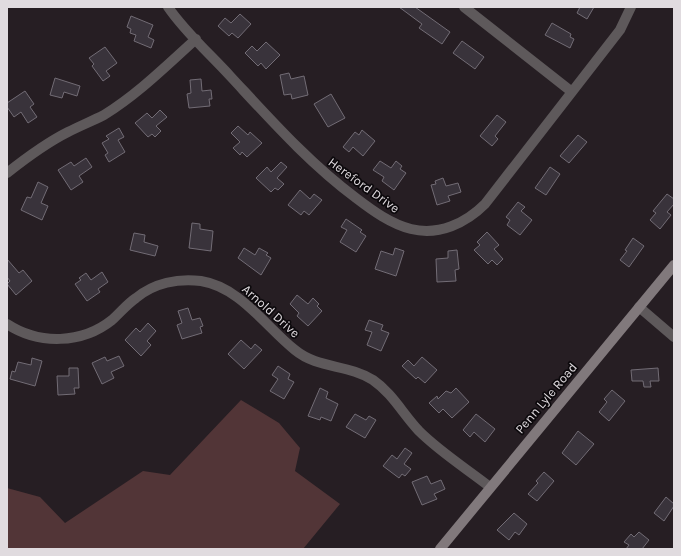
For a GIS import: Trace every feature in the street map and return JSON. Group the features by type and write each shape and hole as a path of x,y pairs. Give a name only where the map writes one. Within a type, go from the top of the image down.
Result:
{"street":[{"name":"Hereford Drive","path":"168,7 196,39 313,163 353,196 389,221 413,229 440,230 453,226 477,213 485,204 620,30 631,7"},
{"path":"464,7 572,92"},
{"path":"7,173 41,148 103,115 123,102 146,85 196,39"},
{"name":"Penn Lyle Road","path":"440,549 674,265"},
{"name":"Arnold Drive","path":"7,324 28,334 44,338 72,338 98,328 111,320 136,297 161,284 189,280 218,286 239,300 295,351 306,358 319,363 348,369 373,380 385,389 420,431 490,487"},
{"path":"639,307 674,337"}],"shaded area":[{"path":"241,400 279,423 300,448 295,471 340,504 303,549 7,549 7,488 40,497 65,523 143,471 170,475"}],"building":[{"path":"399,7 415,7 450,32 442,44 419,28 422,24"},
{"path":"580,7 594,7 587,19 577,13"},
{"path":"240,14 251,24 238,38 232,33 229,36 218,26 225,18 231,23"},
{"path":"131,16 153,25 148,37 154,40 151,48 134,41 136,35 130,33 131,29 127,27"},
{"path":"552,23 571,34 570,37 574,39 570,48 545,35"},
{"path":"462,41 484,57 475,69 453,53"},
{"path":"266,42 280,55 266,69 261,63 258,66 245,53 252,46 257,51"},
{"path":"105,47 117,63 106,71 110,76 103,81 92,66 94,64 89,58"},
{"path":"289,73 291,79 304,76 308,95 292,99 291,94 284,95 280,75"},
{"path":"55,78 80,86 77,96 64,92 62,98 50,95"},
{"path":"201,79 202,91 211,90 212,99 209,99 210,106 189,108 187,94 191,93 190,80"},
{"path":"25,91 34,104 30,107 37,117 28,123 21,112 14,117 7,107 7,103"},
{"path":"331,94 345,118 328,127 314,104"},
{"path":"160,110 167,117 156,126 161,131 155,137 152,134 148,137 135,123 147,113 152,118"},
{"path":"497,115 506,122 495,136 498,139 492,146 480,136"},
{"path":"238,126 248,135 250,132 262,143 247,157 242,152 240,155 233,148 240,142 231,133"},
{"path":"119,128 124,137 118,140 125,152 109,162 105,155 108,153 102,143 109,139 106,136"},
{"path":"362,130 375,141 363,156 353,147 349,152 343,147 355,132 359,135"},
{"path":"578,135 587,142 569,163 560,156"},
{"path":"86,158 92,167 79,176 83,182 71,190 58,170 71,162 74,166"},
{"path":"380,161 391,168 396,161 402,166 400,169 406,173 394,190 382,181 384,177 373,170"},
{"path":"281,162 287,167 277,178 284,184 278,190 275,188 271,192 256,178 267,167 271,172"},
{"path":"550,167 560,174 546,195 535,188"},
{"path":"443,178 446,186 458,183 461,192 448,196 450,201 437,205 431,185 436,184 435,181"},
{"path":"38,182 48,187 41,203 48,206 42,220 21,210 27,197 31,198"},
{"path":"300,190 310,199 314,194 322,200 309,215 304,211 301,215 288,205"},
{"path":"667,194 674,199 674,204 667,212 671,215 660,229 650,220 656,213 653,211"},
{"path":"518,202 525,207 521,211 532,220 520,235 507,225 510,220 506,217"},
{"path":"346,219 362,230 360,232 366,236 356,252 340,242 347,230 341,227"},
{"path":"192,223 200,224 200,229 213,231 211,251 189,248"},
{"path":"487,232 499,245 494,249 503,259 497,265 492,260 488,264 474,250 480,245 477,242"},
{"path":"134,233 145,235 144,242 158,246 155,256 130,250"},
{"path":"633,238 644,246 629,267 620,260 627,251 625,250"},
{"path":"244,248 255,255 259,248 268,253 266,255 271,258 261,275 238,258"},
{"path":"395,248 404,251 396,276 375,269 381,251 393,255"},
{"path":"457,250 459,269 455,270 456,281 437,282 436,259 448,258 448,251"},
{"path":"7,259 19,273 23,270 32,281 16,295 7,284 10,281 7,277"},
{"path":"102,272 108,282 98,289 100,292 87,301 75,284 81,280 79,278 86,273 91,280"},
{"path":"297,295 308,304 313,298 319,304 317,306 322,311 308,326 297,316 299,313 290,304"},
{"path":"188,308 192,320 200,318 203,326 200,327 202,333 182,339 177,325 182,323 178,311"},
{"path":"369,320 383,325 381,330 389,333 381,351 367,345 372,332 365,330"},
{"path":"148,323 156,331 147,341 151,345 141,356 125,340 136,328 140,332"},
{"path":"241,340 251,349 255,344 262,350 244,369 228,354"},
{"path":"119,356 124,366 111,372 114,378 102,384 92,363 105,357 107,361"},
{"path":"422,357 437,370 425,383 418,377 416,379 402,366 408,360 414,366"},
{"path":"32,358 42,361 35,386 10,379 12,371 15,372 18,362 31,365"},
{"path":"278,366 290,374 288,379 294,382 284,399 270,391 278,379 272,375"},
{"path":"69,368 78,368 79,388 74,388 75,394 58,395 57,376 69,376"},
{"path":"658,368 659,381 650,381 651,387 644,387 643,381 632,381 631,370"},
{"path":"320,388 328,392 326,398 338,404 331,421 321,417 320,420 308,416"},
{"path":"456,388 469,402 452,418 443,409 439,413 429,403 437,396 438,399 446,391 451,393"},
{"path":"612,390 625,401 609,421 599,412 607,402 604,399"},
{"path":"355,414 366,420 369,416 376,420 365,438 346,427"},
{"path":"476,414 495,429 485,442 474,432 470,437 463,430"},
{"path":"578,431 594,444 576,465 562,453"},
{"path":"405,448 412,453 404,464 411,469 405,476 402,474 399,478 383,466 392,455 397,459"},
{"path":"544,472 554,481 537,501 528,494 538,483 536,481"},
{"path":"427,476 431,484 441,480 445,489 434,494 437,499 422,505 412,482"},
{"path":"666,497 674,504 674,506 664,521 654,513"},
{"path":"514,513 527,524 519,535 515,532 509,540 497,530"},
{"path":"639,532 649,540 642,549 626,549 629,545 624,542 631,534 634,537"}]}
